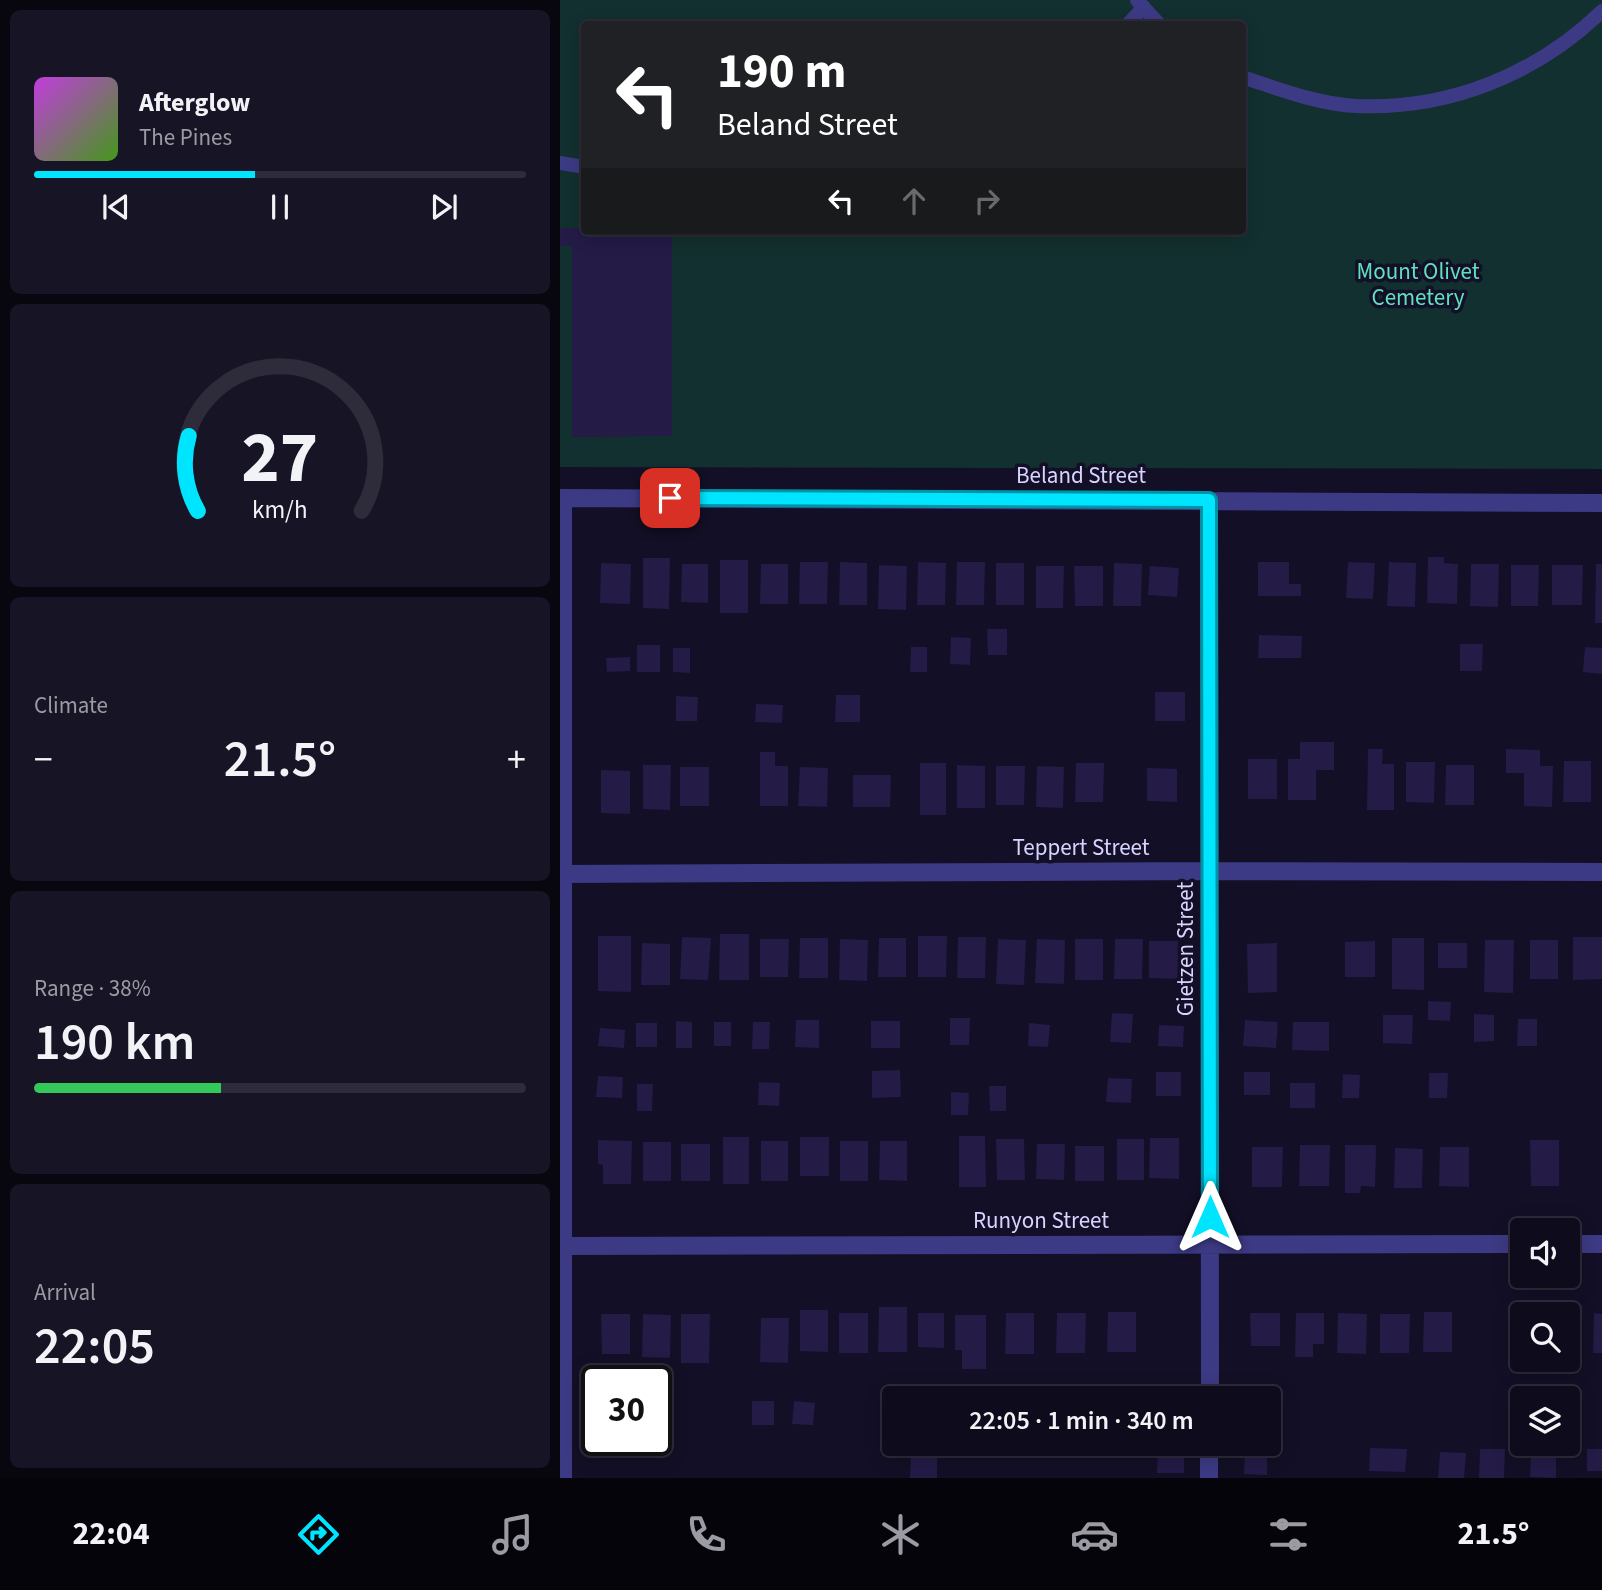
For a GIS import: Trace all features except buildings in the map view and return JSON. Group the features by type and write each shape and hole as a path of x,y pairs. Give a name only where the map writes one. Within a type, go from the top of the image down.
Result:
{"street":[{"name":"Beland Street","path":"561,498 1602,502"},
{"path":"561,498 563,1478"},
{"name":"Gietzen Street","path":"1209,500 1210,1386"},
{"name":"Teppert Street","path":"562,874 1602,872"},
{"name":"Runyon Street","path":"562,1247 1510,1244"},
{"path":"1580,1244 1602,1244"},
{"path":"1209,1456 1209,1478"}],"lane":[{"path":"1130,21 1141,4 1156,21"},
{"path":"1246,78 1316,100 1354,106 1401,105 1439,100 1505,79 1566,41 1602,11"},
{"path":"560,163 581,166"}],"green space":[{"name":"Mount Olivet Cemetery","path":"560,0 1602,0 1602,469 560,467"}],"route":[{"path":"670,498 1209,500 1210,1217"}]}
